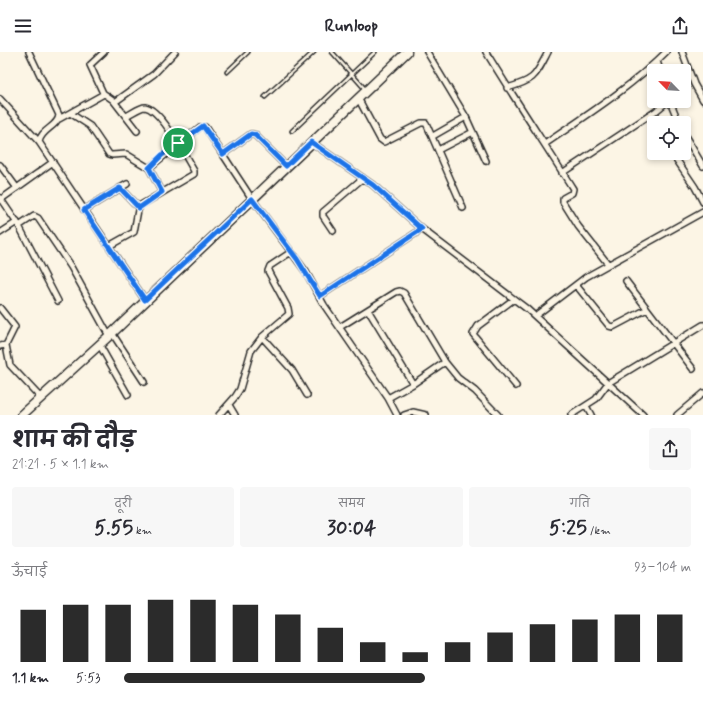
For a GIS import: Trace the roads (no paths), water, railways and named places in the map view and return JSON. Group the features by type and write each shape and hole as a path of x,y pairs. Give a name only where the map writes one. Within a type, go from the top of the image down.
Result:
{"main road":[{"path":"22,415 110,334 407,52"}],"street":[{"path":"29,52 57,110 59,119"},
{"path":"104,52 90,65 103,92 115,102 137,131"},
{"path":"115,102 154,74 175,52"},
{"path":"427,52 466,117 486,161"},
{"path":"486,52 507,88 545,144 574,192 563,198 563,202 578,226 608,264"},
{"path":"507,88 533,79 548,52"},
{"path":"657,52 661,57"},
{"path":"545,144 621,92 666,52"},
{"path":"682,52 686,64"},
{"path":"691,77 703,100"},
{"path":"39,142 41,135 59,119 100,97 103,92"},
{"path":"358,98 382,141 387,142 423,122 429,126 463,208"},
{"path":"0,99 39,142 145,300"},
{"path":"109,246 134,232 139,208 162,192 194,174 194,170 168,127 149,109 143,107 126,116"},
{"path":"562,173 660,108"},
{"path":"70,113 90,126 109,154 126,154 149,168 162,192"},
{"path":"433,136 466,117"},
{"path":"149,168 178,143 203,126 252,199 306,272 340,327 388,398 397,415"},
{"path":"438,150 473,132"},
{"path":"223,154 251,134 255,135 286,166"},
{"path":"311,142 363,178 422,229 535,316 642,415"},
{"path":"691,146 703,166"},
{"path":"676,160 703,202"},
{"path":"53,162 0,200 18,224 58,301"},
{"path":"0,166 17,188"},
{"path":"333,231 323,216 323,212 363,178"},
{"path":"84,210 127,184"},
{"path":"120,188 139,208"},
{"path":"535,316 576,285 608,264 703,212"},
{"path":"0,233 34,216 38,218 71,267 110,334 144,382"},
{"path":"320,296 422,229"},
{"path":"219,415 229,405 240,389 251,351 262,338 289,314 288,308 268,271 270,266 291,252"},
{"path":"626,281 693,369"},
{"path":"576,285 609,326 613,327 647,309"},
{"path":"340,327 396,292 400,291 404,293 445,362 458,378 475,391 498,415"},
{"path":"514,300 478,326 473,334 516,386"},
{"path":"0,308 15,327 3,345 11,369 40,398"},
{"path":"368,310 413,384"},
{"path":"572,415 596,399 608,383 703,325"},
{"path":"262,338 292,370 307,395"},
{"path":"99,344 128,395"},
{"path":"388,398 413,384 445,362"},
{"path":"677,415 703,393"},
{"path":"229,405 235,415"},
{"path":"586,406 591,415"},
{"path":"404,415 413,412 426,415"}],"lane":[{"path":"227,72 248,52"},
{"path":"264,97 314,52"},
{"path":"332,52 366,91"},
{"path":"292,131 375,52"}]}
